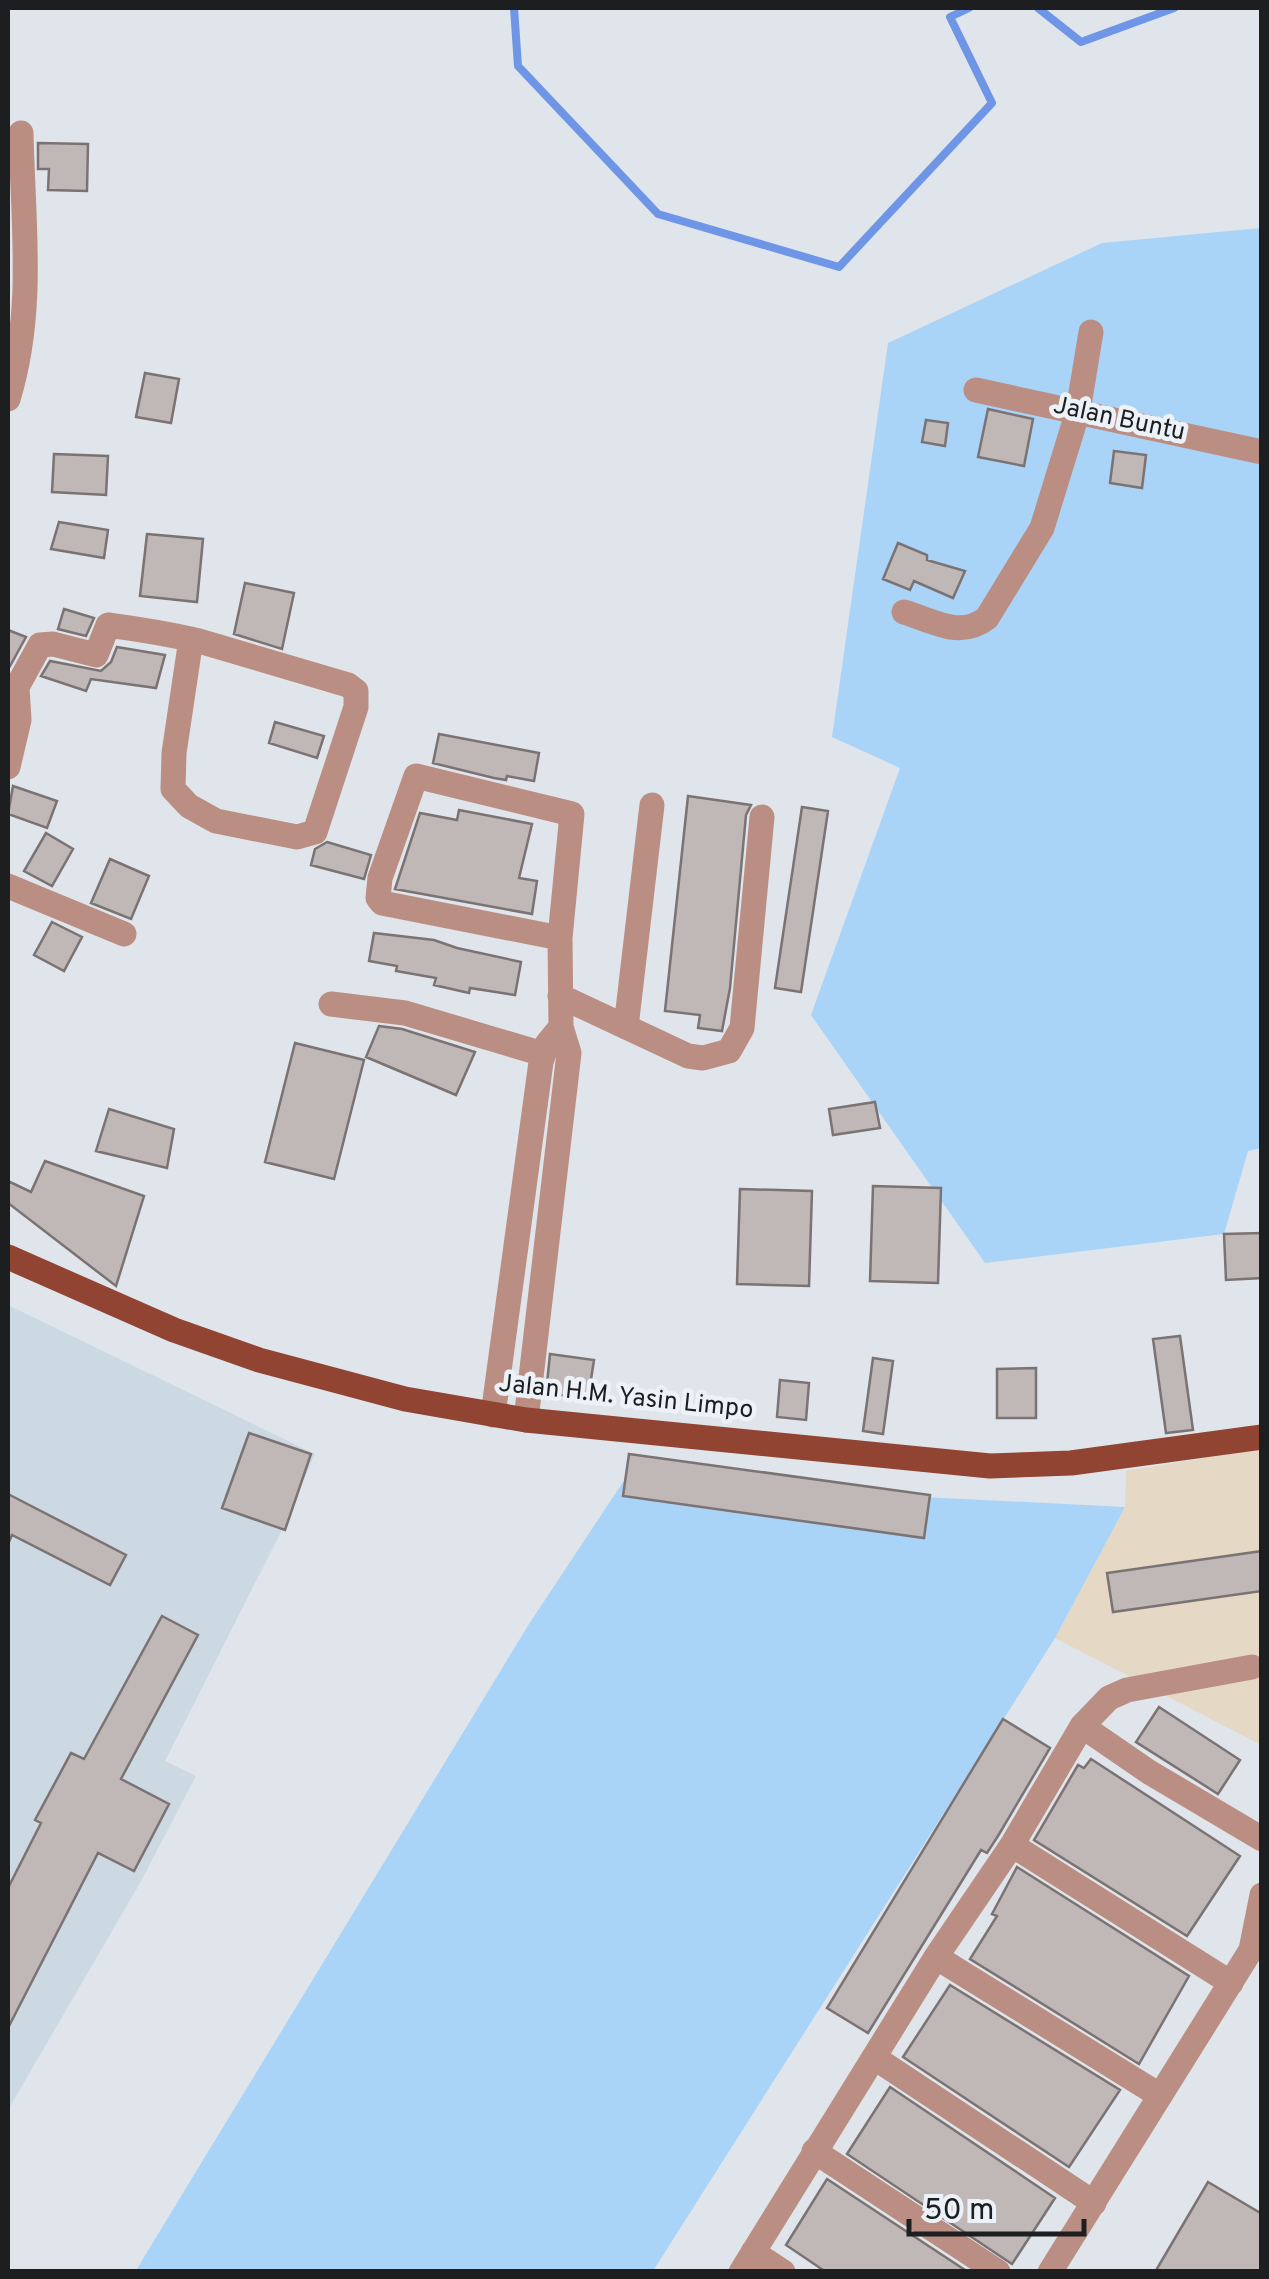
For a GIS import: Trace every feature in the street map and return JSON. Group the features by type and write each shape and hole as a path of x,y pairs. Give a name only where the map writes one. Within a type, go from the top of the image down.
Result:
{"main road":[{"name":"Jalan H.M. Yasin Limpo","path":"8,1256 174,1330 259,1360 357,1388 526,1420 990,1466 1071,1463 1262,1436"}],"street":[{"path":"8,399 26,313 20,133"},
{"path":"904,612 962,630 976,627 987,618 1042,528 1078,410 1091,332"},
{"name":"Jalan Buntu","path":"976,390 1262,452"},
{"path":"8,766 18,730 12,686 40,645 54,644 96,654 108,625 191,640 337,681 356,691 356,708 312,836 297,837 216,821 189,806 173,789 174,754 191,640"},
{"path":"526,1420 569,1054 561,1027 560,938 572,814 416,776 380,878 382,902 560,938"},
{"path":"626,1027 652,805"},
{"path":"560,996 688,1056 704,1058 729,1052 738,1040 762,817"},
{"path":"8,886 124,934"},
{"path":"332,1004 405,1014 543,1054"},
{"path":"493,1415 543,1054 561,1027"},
{"path":"784,2272 747,2262 936,1957 1012,1845 1082,1726 1108,1698 1126,1690 1252,1667"},
{"path":"1082,1726 1149,1772 1262,1838"},
{"path":"1012,1845 1231,1983"},
{"path":"1050,2272 1256,1946 1262,1895"},
{"path":"936,1957 1159,2095"},
{"path":"876,2058 1094,2203"},
{"path":"814,2151 998,2272"}],"shaded area":[{"path":"1261,228 1262,1148 1248,1151 1224,1234 985,1263 811,1015 900,768 832,737 888,343 1102,243"},
{"path":"8,1305 315,1454 281,1532 165,1761 196,1776 140,1883 8,2110"},
{"path":"1261,1449 1261,1745 1055,1638 1125,1507 1126,1471"},
{"path":"623,1482 1125,1507 1055,1638 653,2271 135,2272 529,1624"}],"building":[{"path":"38,143 88,144 87,191 48,190 49,169 38,169"},
{"path":"145,373 179,379 171,423 136,417"},
{"path":"988,409 1033,419 1024,466 978,457"},
{"path":"926,420 948,423 945,446 922,442"},
{"path":"1114,451 1146,455 1142,488 1110,483"},
{"path":"54,454 108,456 106,495 52,492"},
{"path":"59,522 108,530 104,558 51,549"},
{"path":"147,534 203,539 197,602 140,596"},
{"path":"898,543 927,555 927,560 965,571 953,598 914,581 910,590 883,579"},
{"path":"245,583 294,593 282,649 234,634"},
{"path":"64,609 94,618 86,636 58,629"},
{"path":"8,630 26,637 10,666 8,665"},
{"path":"117,647 165,655 156,688 91,679 86,691 41,676 50,661 101,671 111,662"},
{"path":"275,722 324,736 317,758 269,743"},
{"path":"439,734 539,753 534,781 494,778 433,763"},
{"path":"13,786 57,801 47,828 8,814"},
{"path":"688,796 751,805 746,815 730,988 722,1031 698,1028 700,1015 665,1011"},
{"path":"802,807 828,811 801,992 775,988"},
{"path":"459,810 532,824 519,878 537,881 532,914 395,889 420,813 457,820"},
{"path":"46,833 73,849 52,886 24,871"},
{"path":"327,842 371,855 364,879 311,865 315,849"},
{"path":"110,859 149,876 131,919 91,903"},
{"path":"52,922 82,937 64,971 34,955"},
{"path":"374,933 434,940 521,962 515,995 470,988 469,993 434,985 436,978 396,971 397,966 369,961"},
{"path":"379,1026 402,1029 475,1052 456,1095 366,1057"},
{"path":"295,1043 364,1060 334,1179 265,1162"},
{"path":"875,1102 880,1128 833,1135 829,1109"},
{"path":"109,1109 174,1129 167,1168 96,1151"},
{"path":"45,1161 144,1196 116,1286 8,1203 8,1181 31,1192"},
{"path":"873,1186 941,1188 938,1283 870,1281"},
{"path":"740,1189 812,1191 809,1286 737,1284"},
{"path":"1262,1233 1262,1278 1226,1280 1224,1234"},
{"path":"1180,1336 1193,1430 1166,1433 1153,1339"},
{"path":"550,1354 594,1360 588,1399 546,1393"},
{"path":"873,1358 893,1361 883,1434 863,1431"},
{"path":"1036,1368 1036,1418 997,1418 997,1369"},
{"path":"780,1380 809,1383 806,1420 777,1417"},
{"path":"249,1433 311,1454 285,1530 222,1508"},
{"path":"629,1454 930,1495 924,1538 623,1496"},
{"path":"8,1494 126,1555 110,1585 12,1535 8,1544"},
{"path":"1262,1551 1262,1591 1113,1612 1107,1573"},
{"path":"162,1616 198,1635 121,1779 169,1804 134,1871 98,1853 8,2028 8,1888 41,1823 35,1820 71,1753 84,1759"},
{"path":"1159,1707 1240,1760 1218,1794 1136,1742"},
{"path":"1003,1719 1050,1748 998,1836 987,1853 981,1850 868,2033 827,2008"},
{"path":"1091,1759 1240,1856 1187,1936 1034,1840 1078,1765 1084,1768"},
{"path":"1017,1867 1189,1976 1139,2064 970,1959 997,1916 992,1914"},
{"path":"950,1985 1120,2090 1069,2167 903,2057"},
{"path":"890,2087 1055,2198 1012,2264 847,2154"},
{"path":"827,2179 968,2272 826,2272 786,2245"},
{"path":"1208,2182 1262,2214 1262,2272 1155,2272"}],"waterway":[{"path":"514,8 518,66 658,214 839,267 992,103 950,17 969,8"},
{"path":"1038,8 1081,42 1174,8"}]}
